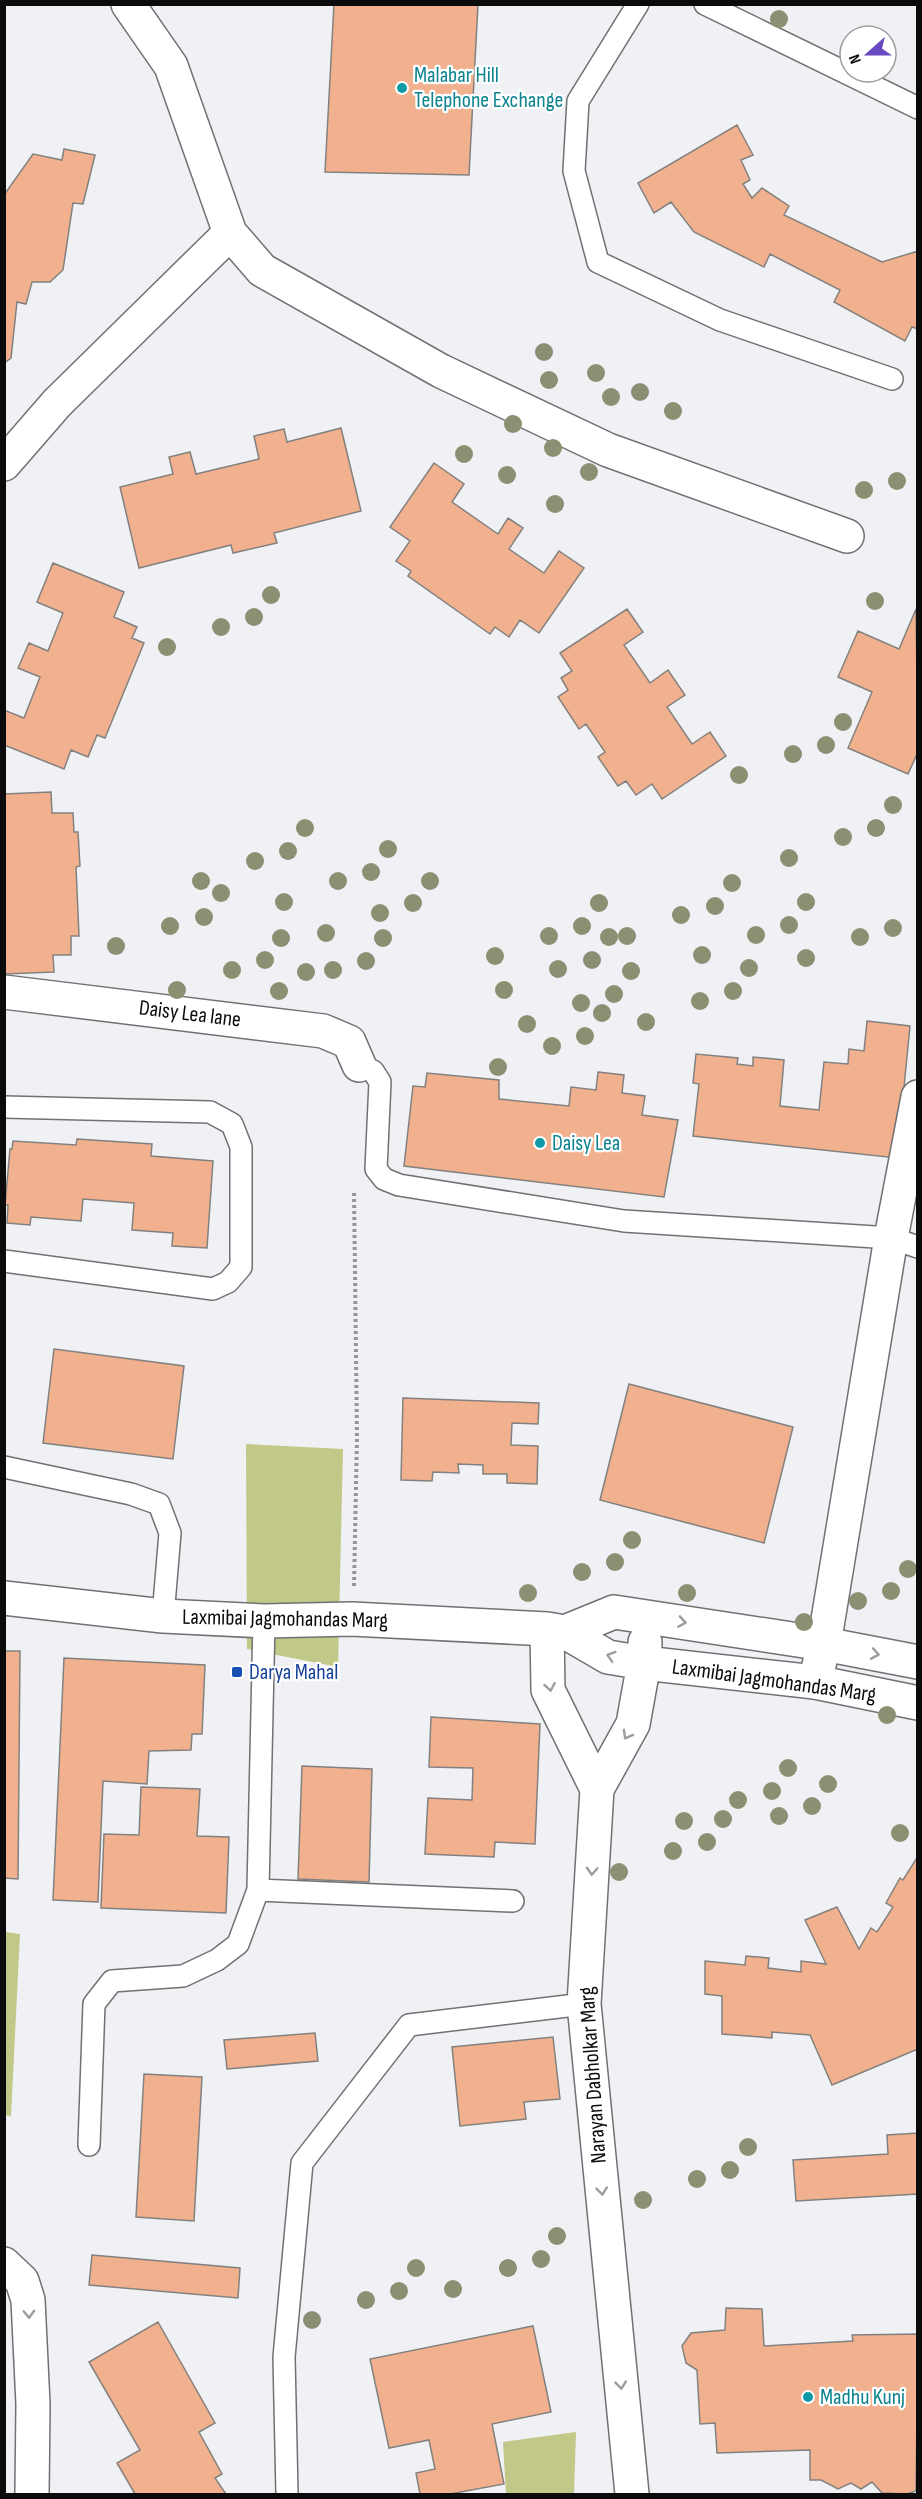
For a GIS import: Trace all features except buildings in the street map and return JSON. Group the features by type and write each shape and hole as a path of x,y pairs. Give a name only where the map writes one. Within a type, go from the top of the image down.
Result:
{"street":[{"path":"128,4 171,66 230,233 262,270 441,371 608,450 847,536"},
{"path":"4,464 57,403 230,233"},
{"name":"Daisy Lea lane","path":"4,992 323,1030 349,1042 359,1065"},
{"path":"815,1682 904,1243 918,1097"},
{"name":"Laxmibai Jagmohandas Marg","path":"4,1598 163,1616 264,1620 352,1619 556,1630 614,1612 824,1644 918,1662"},
{"path":"597,1789 633,1724 644,1663 647,1616"},
{"name":"Laxmibai Jagmohandas Marg","path":"556,1630 608,1657 815,1682 918,1703"},
{"name":"Narayan Dabholkar Marg","path":"556,1630 548,1690 597,1789 584,2004 632,2494"},
{"path":"4,2264 22,2281 28,2300 33,2404 32,2494"}],"lane":[{"path":"638,4 578,101 574,171 598,262 720,320 892,379"},
{"path":"705,4 918,108"},
{"path":"359,1065 373,1071 380,1082 376,1169 384,1179 399,1185 624,1221 904,1243"},
{"path":"4,1107 210,1112 232,1124 241,1147 241,1267 228,1282 213,1289 4,1261"},
{"path":"4,1467 131,1494 159,1504 170,1533 163,1616"},
{"path":"89,2145 94,2004 112,1981 183,1976 217,1960 238,1944 258,1890 264,1620"},
{"path":"258,1890 513,1901"},
{"path":"288,2494 284,2357 302,2163 409,2025 584,2004"}],"path":[{"path":"354,1181 357,1437 355,1568"}],"green space":[{"path":"246,1444 343,1449 338,1667 247,1649"},
{"path":"5,1932 20,1934 11,2116 4,2115"},
{"path":"576,2432 574,2494 506,2494 503,2442"}],"place":[{"name":"Malabar Hill Telephone Exchange","path":"402,88"},
{"name":"Daisy Lea","path":"540,1143"},
{"name":"Darya Mahal","path":"237,1672"},
{"name":"Madhu Kunj","path":"808,2397"}]}
